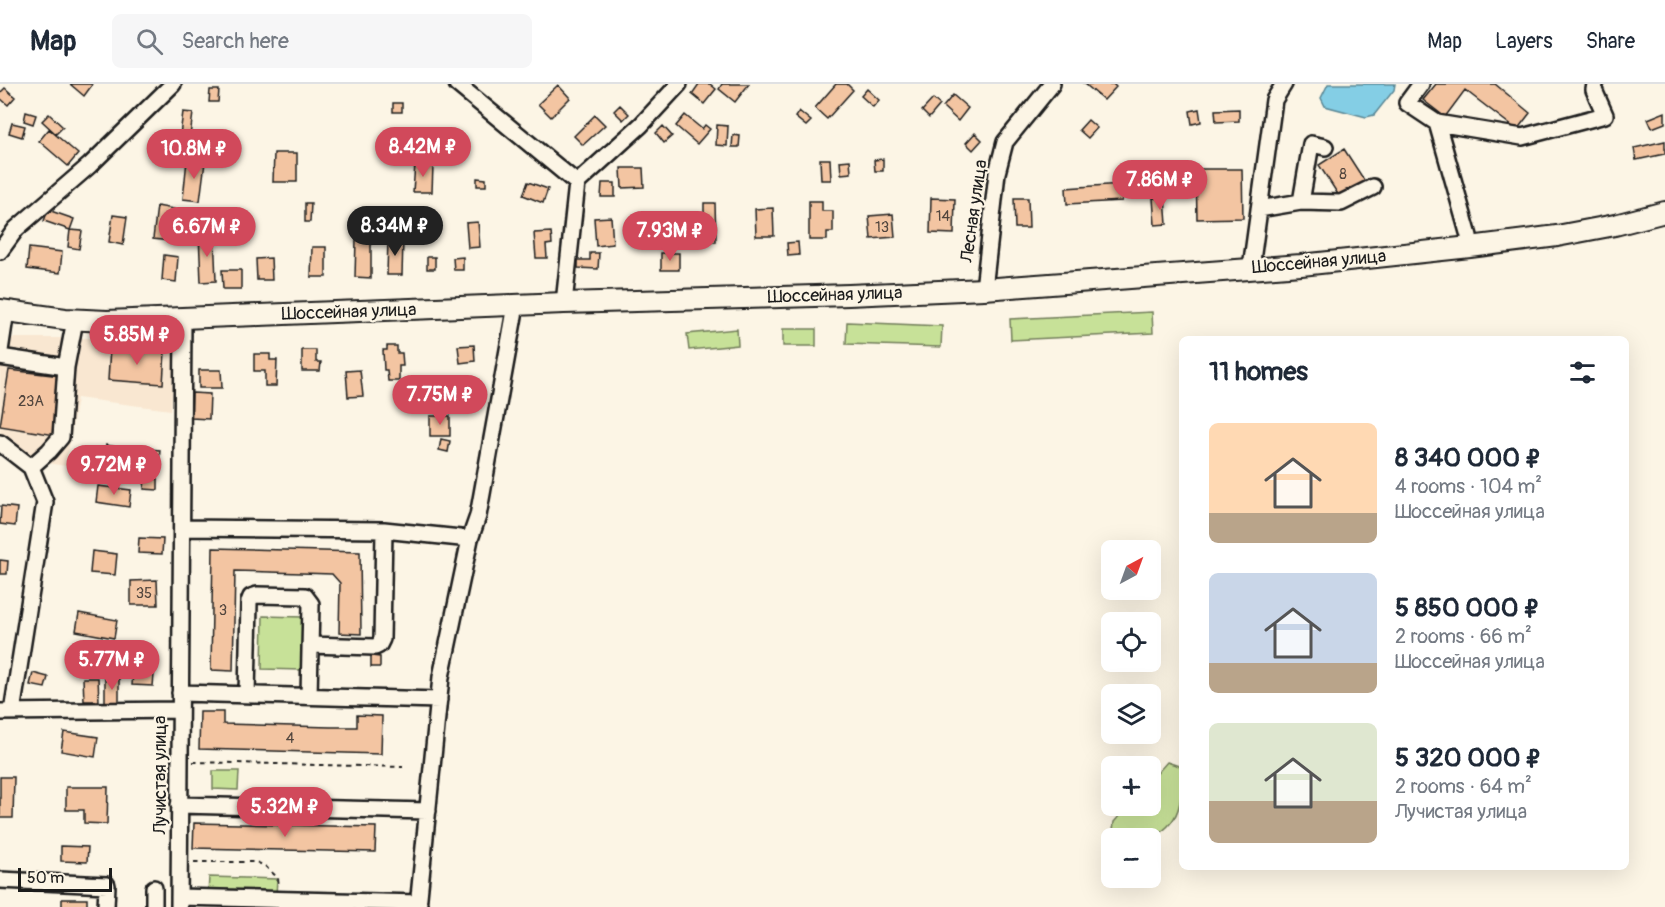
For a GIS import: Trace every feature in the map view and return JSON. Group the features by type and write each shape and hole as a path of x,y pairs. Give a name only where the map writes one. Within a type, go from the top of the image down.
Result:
{"main road":[{"name":"Шоссейная улица","path":"3,310 75,320 183,319 516,304 984,289 1251,268 1470,247 1557,236 1615,225 1665,212"}],"street":[{"path":"0,251 16,229 90,165 174,84"},
{"path":"458,84 577,183"},
{"path":"564,303 577,183 641,125 679,84"},
{"name":"Лесная улица","path":"984,289 998,173 1005,142 1052,84"},
{"path":"1251,268 1274,100 1284,84"},
{"path":"1421,84 1407,104 1437,123 1522,136 1605,115 1591,86"},
{"path":"1437,123 1470,247"},
{"path":"1301,202 1311,144 1324,147"},
{"path":"1259,209 1301,202 1341,203 1373,187"},
{"path":"179,902 278,900 418,905 441,677 470,538 478,516 516,304"},
{"path":"0,351 3,310"},
{"name":"Лучистая улица","path":"179,902 183,319"},
{"path":"31,467 61,437 66,367 75,320"},
{"path":"0,357 66,367"},
{"path":"0,444 31,467 45,502 6,712 180,710"},
{"path":"182,528 384,530 470,538"},
{"path":"310,645 375,647 380,645 384,530"},
{"path":"247,695 249,602 251,597 257,595 305,596 309,599 311,604 309,696"},
{"path":"180,693 439,699"},
{"path":"179,805 428,811"},
{"path":"0,880 107,885 106,907"},
{"path":"154,888 154,907"}],"path":[{"path":"180,762 403,767"},
{"path":"179,861 260,863 278,878 278,900"}],"shaded area":[{"path":"0,338 106,338 175,343 171,410 77,398 66,466 0,456"}],"green space":[{"path":"1152,312 1153,333 1011,340 1010,319"},
{"path":"847,322 942,326 941,347 846,344"},
{"path":"737,329 738,345 689,350 687,334"},
{"path":"783,329 816,329 816,346 783,346"},
{"path":"263,616 303,617 302,670 262,669"},
{"path":"1167,762 1179,766 1179,805 1175,817 1161,832 1161,828 1113,828 1114,822 1119,816 1161,816 1161,769"},
{"path":"213,771 239,771 238,790 213,789"},
{"path":"209,877 277,879 276,895 208,894"}],"water":[{"path":"1328,84 1395,84 1394,90 1374,115 1366,117 1325,106 1321,98"}],"building":[{"path":"70,84 91,84 92,85 84,96"},
{"path":"699,84 710,84 716,89 704,104 692,94"},
{"path":"722,84 749,84 735,102 719,89"},
{"path":"836,84 847,84 853,90 827,119 815,108"},
{"path":"1085,84 1113,84 1116,87 1104,100"},
{"path":"1436,84 1495,84 1530,113 1517,130 1465,90 1445,117 1423,100"},
{"path":"558,85 570,98 551,117 538,104"},
{"path":"5,88 15,97 8,105 0,98 0,93"},
{"path":"867,89 879,100 873,107 861,96"},
{"path":"210,90 219,90 218,102 209,102"},
{"path":"953,95 968,108 958,121 943,107"},
{"path":"933,99 940,105 929,118 922,111"},
{"path":"393,103 402,103 402,112 393,112"},
{"path":"620,105 629,114 623,120 614,111"},
{"path":"1199,109 1201,122 1192,124 1190,111"},
{"path":"1239,109 1239,121 1216,122 1215,110"},
{"path":"799,111 811,121 806,126 795,117"},
{"path":"26,112 36,115 33,124 24,121"},
{"path":"183,112 193,113 190,136 180,135"},
{"path":"1665,112 1665,123 1652,128 1648,119"},
{"path":"49,114 63,127 56,134 42,121"},
{"path":"595,115 605,125 583,145 574,136"},
{"path":"685,115 702,129 705,125 710,129 697,144 676,126"},
{"path":"1088,120 1097,128 1088,138 1079,130"},
{"path":"12,123 25,126 22,137 9,133"},
{"path":"717,125 728,126 727,146 716,145"},
{"path":"663,126 672,136 664,143 656,133"},
{"path":"49,129 78,154 68,166 39,141"},
{"path":"975,133 982,140 973,150 966,143"},
{"path":"733,135 740,136 739,147 732,147"},
{"path":"1665,141 1665,154 1636,160 1634,148"},
{"path":"1344,149 1366,183 1341,199 1319,165"},
{"path":"274,153 297,153 297,182 273,182"},
{"path":"820,159 830,159 831,180 821,180"},
{"path":"883,159 883,171 875,171 874,160"},
{"path":"187,160 205,162 200,201 183,199"},
{"path":"850,160 851,173 841,174 840,161"},
{"path":"415,164 433,165 432,192 413,192"},
{"path":"621,168 643,168 644,187 622,188"},
{"path":"1196,169 1242,169 1243,218 1197,219"},
{"path":"477,178 486,179 486,186 477,186"},
{"path":"528,182 548,189 543,203 523,195"},
{"path":"602,183 615,183 615,197 601,197"},
{"path":"1121,184 1122,201 1067,204 1066,188"},
{"path":"931,198 955,199 954,234 930,233"},
{"path":"1014,198 1028,198 1029,228 1015,228"},
{"path":"1153,198 1165,198 1167,224 1155,225"},
{"path":"809,201 822,201 822,211 833,211 833,232 827,232 827,240 809,240"},
{"path":"305,203 311,203 310,222 305,222"},
{"path":"704,203 715,203 716,242 695,243 694,215 704,215"},
{"path":"157,206 174,209 170,241 153,239"},
{"path":"773,208 774,236 756,236 755,209"},
{"path":"48,210 74,219 70,230 44,221"},
{"path":"893,214 895,237 871,239 869,216"},
{"path":"113,215 127,217 123,245 109,242"},
{"path":"611,217 613,244 596,246 594,218"},
{"path":"478,222 480,247 468,248 466,223"},
{"path":"70,230 82,231 79,249 68,247"},
{"path":"551,232 552,244 546,245 547,258 536,258 534,233"},
{"path":"214,233 216,281 201,282 199,234"},
{"path":"388,239 403,240 402,275 387,275"},
{"path":"356,240 371,240 371,278 355,277"},
{"path":"798,242 799,255 788,256 787,243"},
{"path":"312,247 326,247 326,277 311,277"},
{"path":"29,248 62,252 60,273 27,269"},
{"path":"590,253 599,253 598,269 578,268 578,260 590,260"},
{"path":"661,253 679,253 679,270 661,270"},
{"path":"164,255 178,257 176,282 162,280"},
{"path":"427,257 435,257 435,269 427,269"},
{"path":"463,257 463,270 454,270 453,258"},
{"path":"271,258 272,280 257,280 256,259"},
{"path":"222,270 241,270 241,289 223,289"},
{"path":"474,345 475,361 460,363 458,346"},
{"path":"387,346 397,346 397,353 402,353 403,366 399,366 399,381 388,381 387,370 384,370 383,350 387,350"},
{"path":"110,348 165,351 163,384 108,380"},
{"path":"302,350 316,350 316,362 321,362 320,371 302,371"},
{"path":"254,354 270,354 270,360 277,360 276,386 265,386 265,371 254,371"},
{"path":"9,370 61,376 55,435 0,426"},
{"path":"199,370 221,370 222,388 199,388"},
{"path":"360,370 363,396 348,397 346,371"},
{"path":"192,393 210,394 209,419 191,418"},
{"path":"430,416 450,416 450,436 430,436"},
{"path":"441,439 450,441 448,452 439,450"},
{"path":"106,445 132,450 130,461 104,456"},
{"path":"147,449 160,450 159,462 146,461"},
{"path":"145,478 158,479 158,490 144,489"},
{"path":"98,486 131,490 129,507 96,502"},
{"path":"1,506 17,508 15,526 0,524"},
{"path":"139,538 163,539 162,554 138,553"},
{"path":"213,548 360,552 361,634 339,633 340,583 332,574 235,571 233,671 211,670"},
{"path":"92,551 117,554 115,575 90,573"},
{"path":"0,560 8,561 7,574 0,574"},
{"path":"157,580 158,605 131,605 131,581"},
{"path":"79,613 117,620 114,638 76,631"},
{"path":"371,656 380,657 380,667 371,667"},
{"path":"134,661 155,663 153,686 132,685"},
{"path":"33,673 48,677 45,688 30,685"},
{"path":"105,676 119,676 119,706 105,706"},
{"path":"83,678 98,678 99,701 84,701"},
{"path":"200,712 223,712 223,724 330,727 357,727 357,715 382,716 381,754 199,749"},
{"path":"64,732 98,737 95,757 61,751"},
{"path":"0,777 14,777 13,818 0,818"},
{"path":"66,787 108,787 107,824 84,823 84,810 66,810"},
{"path":"194,823 376,827 375,852 193,848"},
{"path":"61,846 88,847 87,862 61,861"},
{"path":"62,899 87,899 87,907 62,907"}]}
